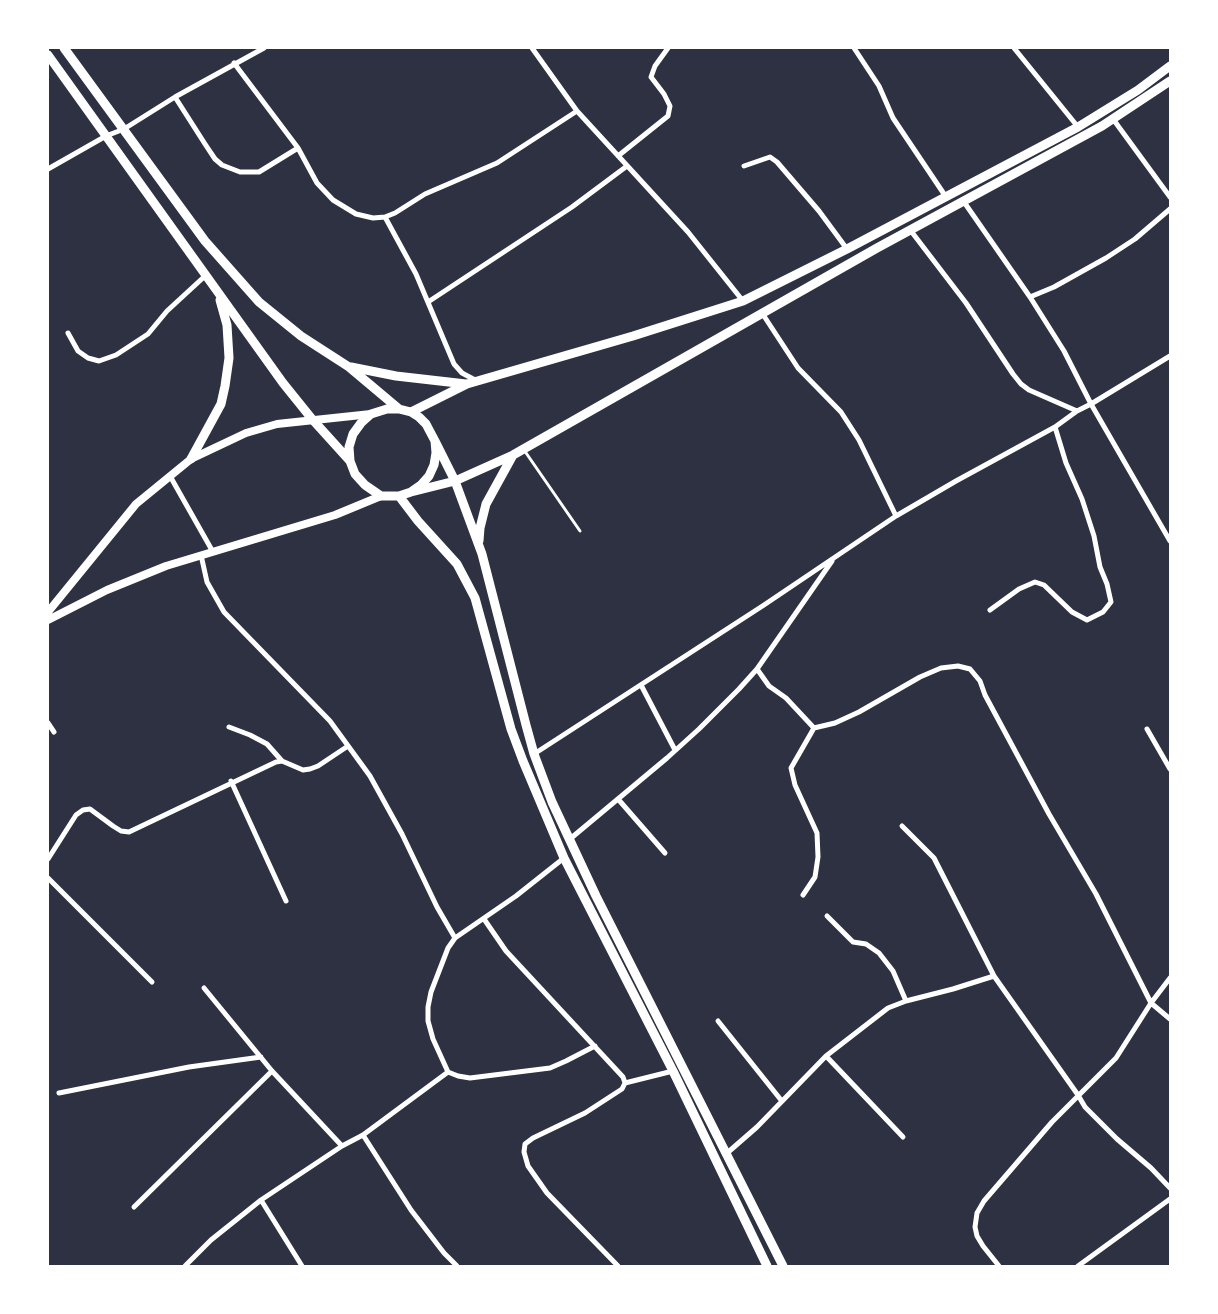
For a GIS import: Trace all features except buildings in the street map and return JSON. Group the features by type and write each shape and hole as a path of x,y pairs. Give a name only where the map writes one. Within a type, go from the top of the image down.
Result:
{"main road":[{"path":"64,48 205,241 259,302 301,336 349,367 399,409"},
{"path":"48,55 283,383 350,461"},
{"path":"349,367 396,376 466,384 478,382 743,301 847,249 1078,127 1138,90 1170,66"},
{"path":"783,1266 725,1155 552,802 534,754 478,544 455,481 435,441 426,424 411,412 399,409 387,409 371,414 353,434 350,447 350,461 355,474 365,485 380,496 399,496 455,481 514,455 762,313 1113,119 1170,81"},
{"path":"191,459 221,404 225,386 229,358 227,325 219,295"},
{"path":"411,412 466,384"},
{"path":"411,492 421,485 432,470 436,453 435,441"},
{"path":"478,544 486,504 514,455"},
{"path":"399,496 418,521 457,564 475,598 517,745 564,858 673,1071 767,1266"}],"street":[{"path":"48,169 106,136 124,128 234,63 264,48"},
{"path":"532,48 577,110 688,232 743,301"},
{"path":"618,156 668,116 670,106 664,94 651,77 655,66 668,48"},
{"path":"854,48 879,86 893,118 946,197"},
{"path":"1014,48 1078,127"},
{"path":"234,63 298,148 317,183 333,200 356,214 373,218 385,217 395,213 436,188 497,163 577,110"},
{"path":"175,97 214,158 232,170 259,172 298,148"},
{"path":"1113,119 1170,197"},
{"path":"744,166 770,157 777,162 808,197 847,249"},
{"path":"428,302 572,208 627,166"},
{"path":"964,202 1030,297 1064,351 1091,404 1170,540"},
{"path":"1030,297 1054,287 1106,258 1135,239 1170,209"},
{"path":"385,217 416,274 454,364 462,374 478,382"},
{"path":"911,231 966,303 1021,384 1029,390 1077,411"},
{"path":"68,333 78,351 88,358 99,360 116,355 148,334 167,311 205,276"},
{"path":"762,313 798,368 841,412 859,440 896,516"},
{"path":"534,754 896,516 1055,428 1077,411 1170,356"},
{"path":"48,612 136,504 191,459 246,433 276,424 371,414"},
{"path":"990,610 1019,589 1035,582 1044,585 1072,612 1087,620 1103,612 1110,602 1107,584 1100,567 1094,536 1082,498 1066,463 1055,428"},
{"path":"170,476 213,552"},
{"path":"48,620 106,590 166,566 335,514 380,496"},
{"path":"201,555 207,582 224,612 330,721 370,776 402,834 437,907 455,938"},
{"path":"570,840 699,729 757,669 834,557"},
{"path":"803,895 815,877 818,857 816,833 795,786 791,768 814,728 859,712 920,676 941,668 958,666 970,669 980,681 985,695 1096,894 1151,1004 1170,1019"},
{"path":"757,669 769,686 786,698 814,728"},
{"path":"641,685 675,750"},
{"path":"48,723 54,732"},
{"path":"229,727 267,744 282,761 303,770 318,766 348,746"},
{"path":"1147,729 1170,769"},
{"path":"48,859 76,815 82,810 90,809 121,831 129,832 231,782 282,761"},
{"path":"231,782 286,901"},
{"path":"618,799 665,853"},
{"path":"902,826 934,858 994,976 1078,1094 1085,1107 1170,1188"},
{"path":"564,858 516,896 455,938 448,948 437,972 428,1007 428,1021 448,1072 470,1078 550,1068 595,1046"},
{"path":"48,878 152,982"},
{"path":"827,916 853,942 866,944 879,953 894,972 906,1001"},
{"path":"484,919 506,951 623,1077 625,1083 622,1089 585,1113 533,1138 525,1144 524,1152 528,1166 547,1193 618,1266"},
{"path":"725,1155 757,1128 781,1100 826,1056 888,1008 994,976"},
{"path":"1000,1266 977,1236 975,1227 977,1213 984,1201 1078,1094 1116,1058 1170,978"},
{"path":"204,988 272,1071 342,1146"},
{"path":"718,1022 781,1100"},
{"path":"60,1093 189,1067 260,1056"},
{"path":"826,1056 903,1137"},
{"path":"134,1207 272,1071"},
{"path":"625,1083 673,1071"},
{"path":"187,1266 211,1240 262,1200 342,1146 364,1134 448,1072"},
{"path":"364,1134 411,1210 444,1253 457,1266"},
{"path":"1078,1266 1170,1198"},
{"path":"262,1200 302,1266"}],"lane":[{"path":"524,449 580,531"}]}
